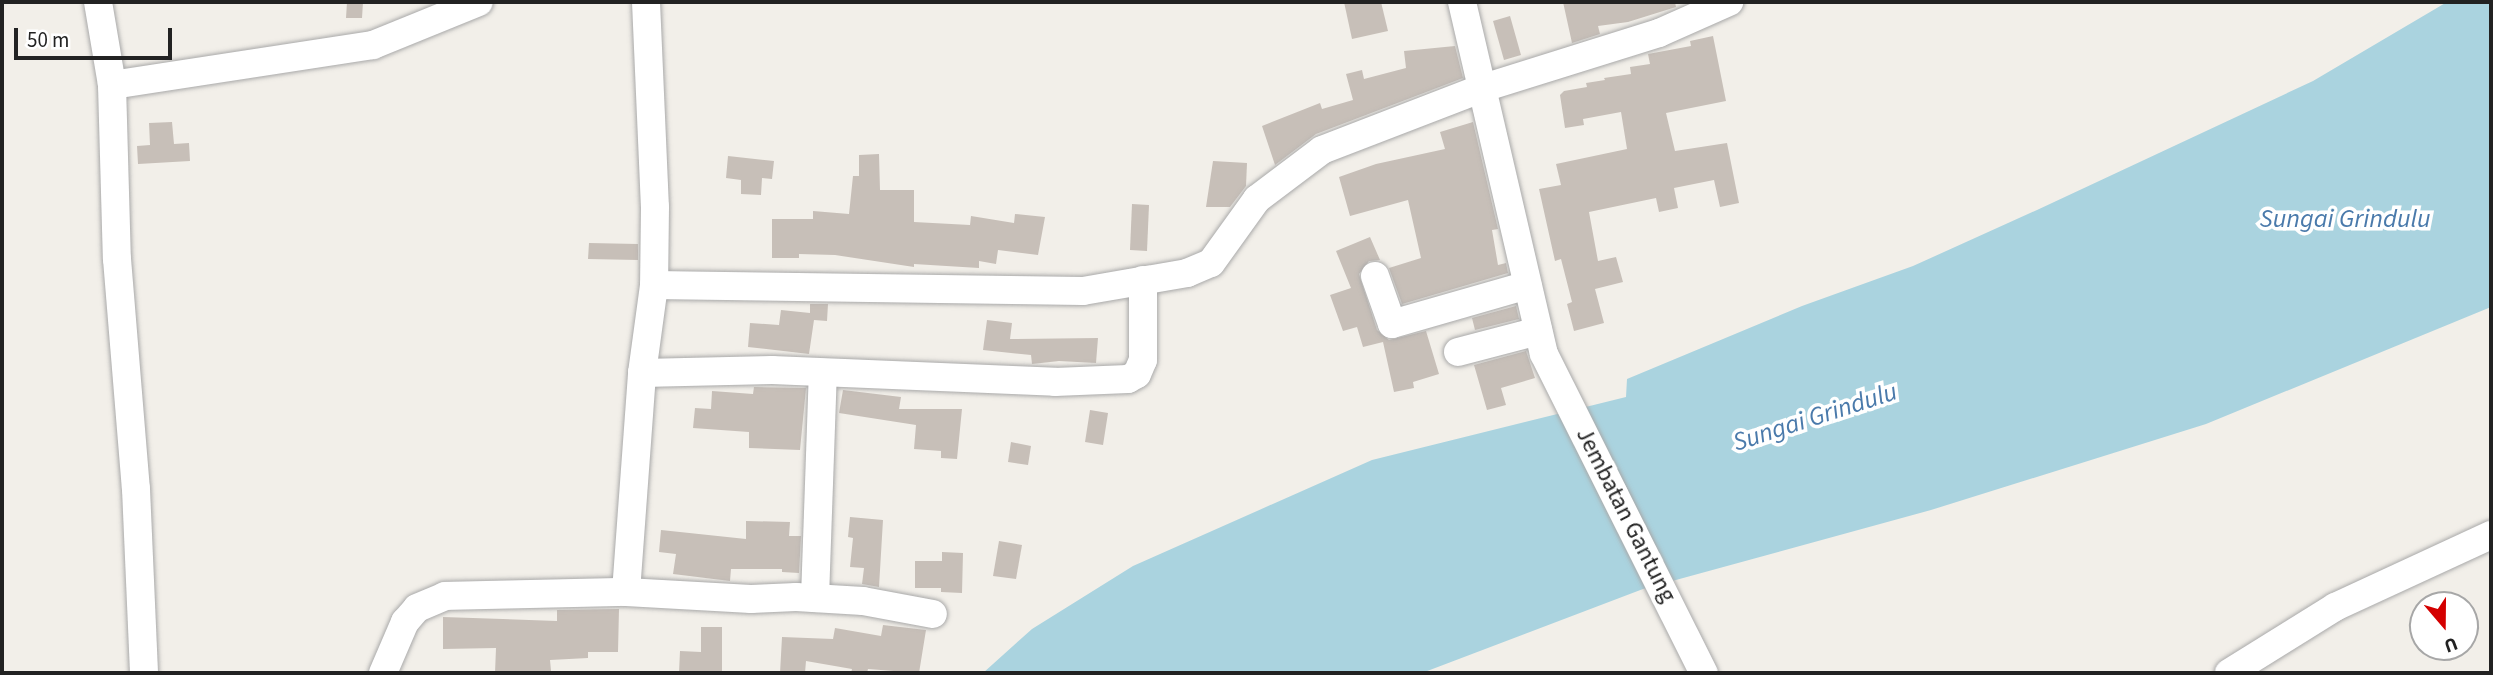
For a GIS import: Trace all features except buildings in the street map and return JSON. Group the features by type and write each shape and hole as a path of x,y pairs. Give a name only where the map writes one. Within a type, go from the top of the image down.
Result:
{"street":[{"path":"98,2 112,85 117,259 136,489 144,673"},
{"path":"112,85 373,44 480,2"},
{"path":"626,592 642,373 654,285 654,182 646,2"},
{"name":"Jembatan Gantung","path":"1462,2 1480,89 1544,354 1700,662"},
{"path":"654,285 1083,290 1187,273 1211,263 1257,199 1322,150 1480,89 1658,33 1729,2"},
{"path":"1375,276 1392,324 1528,285"},
{"path":"642,373 772,370 950,375 1055,382 1128,379 1137,374 1143,360 1143,280"},
{"path":"1458,352 1538,331"},
{"path":"815,598 823,373"},
{"path":"2229,673 2335,607 2491,535"},
{"path":"383,673 405,622 418,608 445,596 626,592 751,599 815,598 863,601 933,614"}],"water":[{"name":"Sungai Grindulu","path":"2447,2 2491,2 2491,307 2206,424 1931,510 1643,589 1422,673 983,673 1032,629 1133,566 1372,460 1626,397 1627,379 1802,306 1913,266 2037,210 2313,81"}]}
